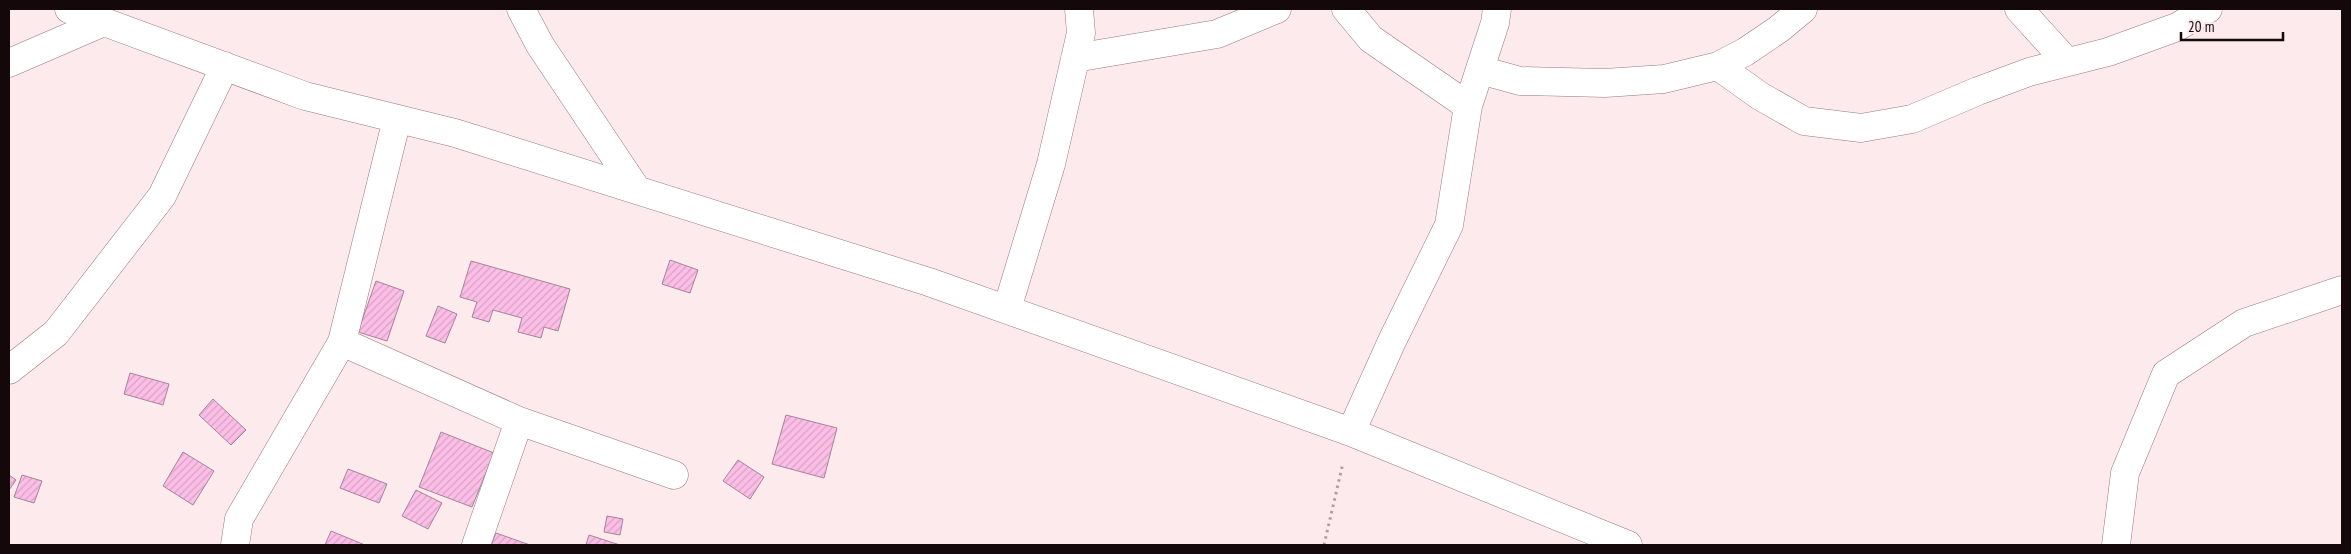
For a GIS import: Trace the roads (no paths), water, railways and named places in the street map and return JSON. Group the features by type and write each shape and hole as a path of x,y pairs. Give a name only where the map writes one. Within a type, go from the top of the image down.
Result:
{"street":[{"path":"69,9 305,96 455,132 930,282 1351,432 1628,545"},
{"path":"521,9 540,45 637,190"},
{"path":"1007,309 1051,164 1081,33 1079,9"},
{"path":"1075,58 1218,34 1277,9"},
{"path":"1346,9 1371,39 1468,106"},
{"path":"1351,432 1392,341 1449,225 1468,106 1498,9"},
{"path":"1480,70 1520,81 1605,83 1664,79 1718,66 1745,52 1779,30 1803,9"},
{"path":"2019,9 2067,62"},
{"path":"1718,66 1760,96 1804,121 1861,128 1912,119 2029,72 2108,52 2177,27 2208,9"},
{"path":"9,63 104,22"},
{"path":"9,370 56,333 162,196 225,66"},
{"path":"235,545 239,519 342,342 397,119"},
{"path":"2116,545 2126,473 2166,374 2244,323 2342,290"},
{"path":"342,342 519,421 674,475"},
{"path":"476,545 519,421"}]}
